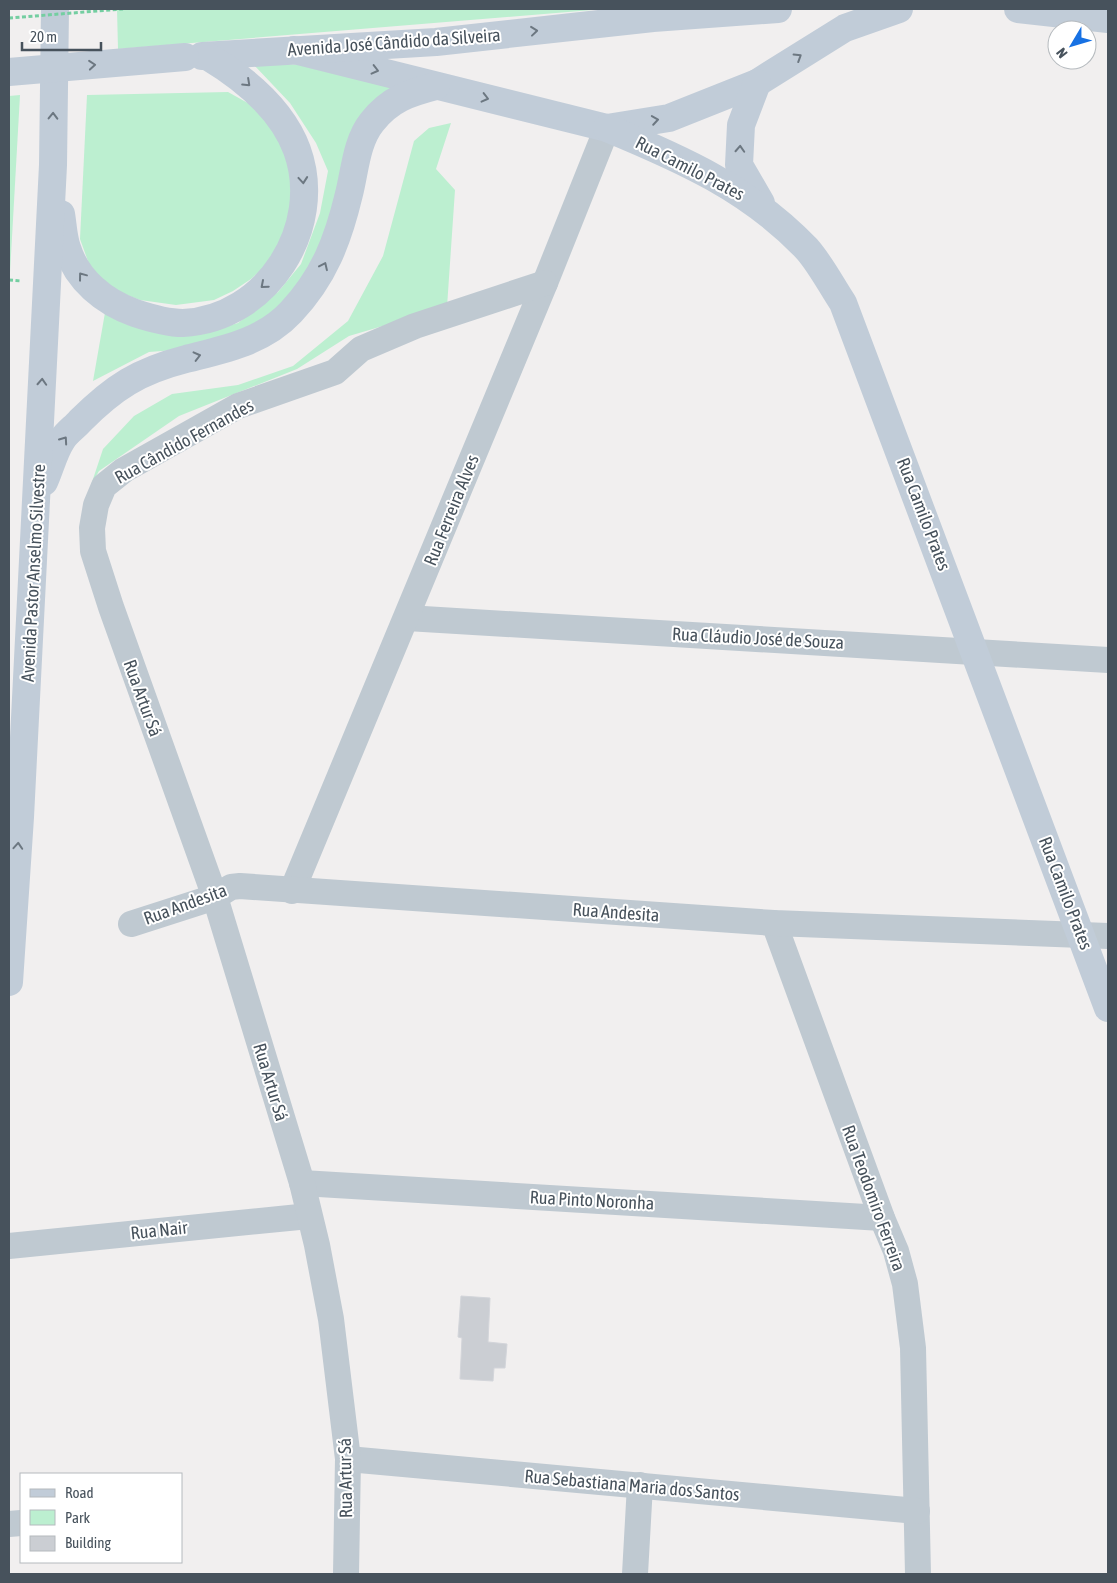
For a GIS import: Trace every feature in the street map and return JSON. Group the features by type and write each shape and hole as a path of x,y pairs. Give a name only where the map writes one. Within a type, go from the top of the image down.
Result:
{"main road":[{"path":"55,9 53,165 67,247 81,276 99,294 119,307 152,319 183,323 223,314 248,299 273,278 285,263 294,245 303,213 304,180 297,149 281,122 259,94 237,75 196,57"},
{"name":"Avenida José Cândido da Silveira","path":"9,72 294,50 436,42 653,18 778,9"},
{"path":"294,50 607,128 669,118 757,83 845,28 899,9"},
{"path":"1018,9 1108,19"},
{"path":"757,83 741,125 739,165 764,209"},
{"path":"37,500 62,440 97,404 122,383 158,366 236,347 260,336 282,321 310,292 324,268 349,195 361,143 371,123 385,108 404,95 438,86"},
{"name":"Rua Camilo Prates","path":"607,128 668,154 720,180 764,209 808,250 843,303 974,650 1095,935 1108,1008"},
{"name":"Avenida Pastor Anselmo Silvestre","path":"9,982 20,817 53,165"}],"street":[{"name":"Rua Ferreira Alves","path":"292,891 407,618 607,128"},
{"name":"Rua Cândido Fernandes","path":"111,608 92,551 92,528 96,505 104,486 124,470 238,406 335,372 361,349 415,326 545,283"},
{"name":"Rua Artur Sá","path":"111,608 215,897 302,1183 331,1319 348,1459 346,1574"},
{"name":"Rua Cláudio José de Souza","path":"407,618 974,650 1108,660"},
{"name":"Rua Andesita","path":"131,924 215,897 231,888 240,886 774,923 1095,935"},
{"name":"Rua Teodomiro Ferreira","path":"774,923 882,1218 896,1251 905,1284 912,1348 918,1574"},
{"name":"Rua Pinto Noronha","path":"302,1183 882,1218"},
{"name":"Rua Nair","path":"9,1246 310,1216"},
{"name":"Rua Sebastiana Maria dos Santos","path":"348,1459 917,1511"},
{"path":"635,1574 640,1485"}],"path":[{"path":"9,18 123,9"}],"green space":[{"path":"117,9 604,9 118,49"},
{"path":"272,63 331,67 402,88 333,216 304,280 254,331 175,350 149,352 93,381 106,307 204,333 238,323 278,292 301,264 320,213 328,171 316,143 290,103 253,64"},
{"path":"228,92 255,107 277,134 293,169 291,209 283,238 270,262 251,279 233,291 214,300 176,305 140,300 109,288 89,264 80,239 87,95"},
{"path":"20,95 10,273 9,96"},
{"path":"451,123 436,169 455,190 447,307 349,336 297,369 179,416 99,471 91,485 103,449 134,416 172,394 238,385 293,366 348,321 383,256 414,141 429,128"}],"building":[{"path":"461,1296 490,1298 488,1342 507,1344 505,1368 494,1368 493,1381 460,1379 462,1338 458,1337"}]}
